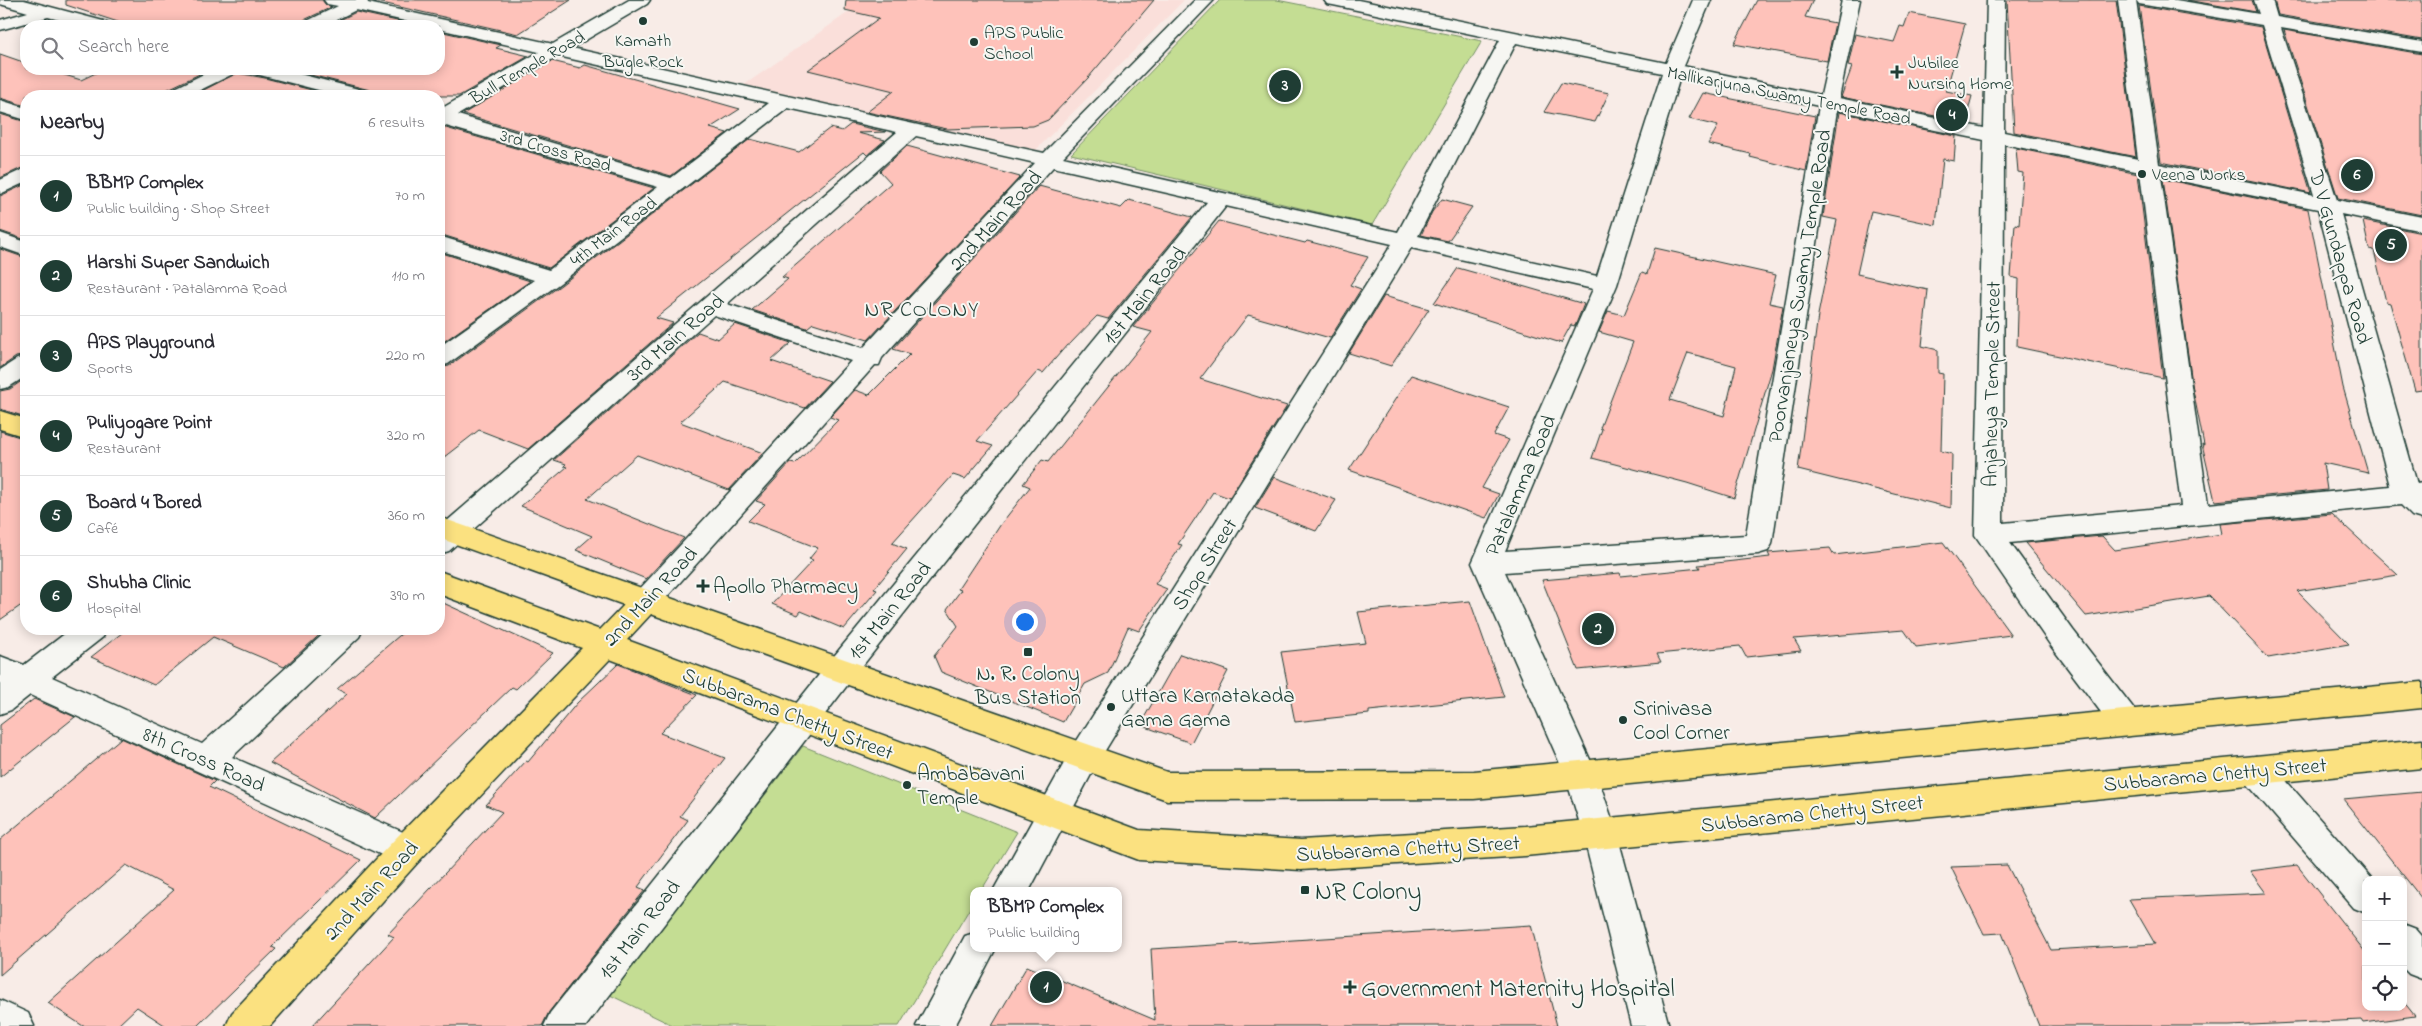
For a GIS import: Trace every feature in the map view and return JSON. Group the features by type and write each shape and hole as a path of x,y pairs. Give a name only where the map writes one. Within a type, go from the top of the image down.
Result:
{"main road":[{"path":"0,420 20,426"},
{"path":"445,535 646,601 1167,786 1474,785 2422,695"},
{"name":"Subbarama Chetty Street","path":"445,584 1139,845 1301,856 1525,841 2422,754"},
{"name":"2nd Main Road","path":"245,1026 407,850 606,645 646,601"}],"street":[{"path":"4,0 77,20"},
{"path":"333,0 358,2 432,20"},
{"name":"Bull Temple Road","path":"445,114 641,0"},
{"path":"1049,160 1204,0"},
{"name":"Mallikarjuna Swamy Temple Road","path":"1333,0 2422,224"},
{"name":"Patalamma Road","path":"1650,1026 1600,834 1581,775 1486,563 1606,285 1672,71 1702,0"},
{"name":"Poorvanjaneya Swamy Temple Road","path":"1486,563 1758,544 1829,102 1851,0"},
{"name":"Anjaheya Temple Street","path":"1989,535 1996,0"},
{"path":"2127,0 2196,514"},
{"path":"2146,0 2270,21 2420,51"},
{"name":"D V Gundappa Road","path":"2263,0 2328,204 2417,499"},
{"path":"323,20 358,2"},
{"path":"0,25 46,12"},
{"path":"445,23 785,102 1606,285"},
{"name":"Shop Street","path":"1012,887 1084,757 1405,240 1510,37"},
{"path":"186,90 216,75"},
{"path":"282,75 340,90"},
{"name":"4th Main Road","path":"445,354 552,278 785,102"},
{"path":"0,106 20,112"},
{"name":"3rd Cross Road","path":"445,119 674,185"},
{"name":"3rd Main Road","path":"445,532 710,306 911,130"},
{"name":"2nd Main Road","path":"646,601 870,359 1049,160"},
{"path":"0,188 20,177"},
{"name":"1st Main Road","path":"563,1026 840,670 1221,199"},
{"path":"0,240 20,248"},
{"path":"445,245 552,278"},
{"path":"710,306 870,359"},
{"path":"0,381 20,369"},
{"path":"2127,723 2062,638 1989,535 2196,514 2417,499"},
{"path":"0,701 14,674 82,635"},
{"path":"206,760 341,635"},
{"name":"8th Cross Road","path":"14,674 407,850"},
{"path":"2256,770 2362,892"},
{"path":"2407,945 2422,962"},
{"path":"935,1026 976,952"},
{"path":"0,1018 15,1026"}],"shaded area":[{"name":"APS Public School","path":"866,0 1184,0 1035,151 744,85"}],"green space":[{"path":"1220,0 1277,0 1482,41 1372,225 1071,154"},
{"path":"803,746 1017,832 983,887 970,887 970,908 899,1026 674,1026 610,995"}],"building":[{"path":"66,0 322,0 326,5 332,7 304,20 112,20 66,5"},
{"path":"369,0 571,0 518,34"},
{"name":"APS Public School","path":"846,0 1154,0 1088,78 1048,120 1033,126 947,129 867,112 894,91 808,70 879,18 845,10"},
{"path":"1757,0 1813,0 1805,17 1835,23 1827,61 1734,44"},
{"path":"2007,0 2116,0 2136,157 2014,132"},
{"path":"2187,0 2252,0 2256,12"},
{"path":"2274,0 2422,0 2422,40 2278,15"},
{"path":"2139,6 2261,27 2311,193 2161,162"},
{"path":"356,12 393,20 340,20"},
{"path":"1909,13 1965,24 1946,91 1972,96 1965,122 1841,97 1852,67 1848,66 1855,34 1894,42 1900,26 1904,27"},
{"path":"2284,30 2422,54 2422,215 2338,198"},
{"path":"445,32 501,45 496,48 529,56 459,96 445,96 445,90 370,90 311,75 445,75"},
{"path":"0,54 20,61 20,75 65,75 81,80 91,75 197,75 166,90 20,90 20,104 0,98"},
{"path":"552,61 580,68 585,65 740,109 710,128 727,133 671,176 463,114"},
{"path":"233,75 248,75 312,90 204,90"},
{"path":"1561,83 1609,93 1595,122 1544,112"},
{"path":"1703,93 1815,116 1806,171 1750,157 1751,154 1708,144 1718,126 1689,119"},
{"path":"1839,112 1956,136 1954,161 1943,159 1936,225 1871,211 1857,274 1928,290 1922,346 1938,350 1938,373 1943,374 1941,451 1952,454 1951,508 1798,470 1818,315 1837,220 1823,217"},
{"path":"0,114 20,120 20,169 0,178"},
{"path":"851,124 886,132 858,133 885,140 867,155 864,152 656,318 673,323 528,449 479,430 445,456 445,367 449,366 561,285 750,139 799,152 830,128 842,131"},
{"path":"445,128 654,188 549,268 445,236"},
{"path":"907,146 1020,177 868,340 813,323 807,328 752,310 788,279 782,277 891,183 880,171"},
{"path":"2016,148 2138,174 2163,378 2017,347 2019,279 2011,277 2015,224 2019,225 2023,173 2018,172"},
{"path":"2163,179 2308,209 2343,387 2368,473 2323,463 2327,490 2215,501 2202,444 2204,445 2193,390"},
{"path":"1039,186 1121,208 1129,200 1192,217 1108,319 1097,316 1067,345 1043,373 1038,371 977,441 993,446 965,479 953,475 892,543 907,549 874,589 877,590 844,629 801,611 798,615 772,604 813,560 809,559 818,548 748,521 765,504 756,501 790,463 795,464 838,420 830,417 855,390 869,395 910,354 893,349"},
{"path":"20,187 20,238 0,231 0,196"},
{"path":"1442,199 1472,207 1448,241 1421,235 1432,212"},
{"path":"1219,221 1368,257 1350,285 1361,289 1330,338 1248,315 1200,379 1287,406 1229,498 1213,492 1178,544 1182,545 1155,584 1167,589 1139,631 1128,627 1108,673 1085,684 1063,722 941,672 934,656 958,626 947,609 961,590 958,589 1001,524 1030,487 1023,484 1042,460 1048,462 1152,332 1133,327"},
{"path":"2363,221 2422,233 2422,390 2415,391 2390,303 2386,302 2374,250 2369,249"},
{"path":"1655,248 1776,275 1769,303 1783,306 1772,369 1734,498 1687,483 1592,458 1602,429 1600,428 1633,342 1599,332 1608,311 1624,315 1642,272 1647,274","holes":["1688,353 1736,366 1724,416 1670,400"]},
{"path":"0,249 20,256 20,356 0,368"},
{"path":"445,254 530,281 445,341"},
{"path":"1458,268 1584,304 1575,326 1571,325 1561,343 1434,303"},
{"path":"1384,296 1429,309 1391,366 1349,353"},
{"path":"735,324 791,343 771,361 830,381 805,408 725,382 680,422 763,453 729,490 637,455 587,499 684,538 646,579 576,550 592,536 521,506 567,467 564,466 566,464 554,460 698,332 718,339"},
{"path":"1411,375 1509,407 1494,435 1509,440 1482,488 1499,494 1486,518 1349,470"},
{"path":"20,382 20,415 0,409 0,391 10,389"},
{"path":"0,431 20,437 20,606 0,620"},
{"path":"1274,477 1336,500 1316,531 1255,508"},
{"path":"2332,514 2398,575 2297,591 2349,644 2268,658 2209,596 2086,616 2025,543 2102,536 2115,550 2222,534 2220,524"},
{"path":"1943,542 2011,635 1916,647 1904,630 1794,639 1801,651 1746,657 1740,646 1657,654 1661,662 1578,670 1542,580 1620,573 1621,576 1700,568 1698,565 1770,557 1768,553 1830,548 1834,555"},
{"path":"1470,601 1504,697 1369,711 1369,714 1295,722 1281,652 1366,643 1358,612"},
{"path":"445,604 553,653 516,689 512,687 375,818 270,763 347,694 337,689 400,635 445,635"},
{"path":"119,635 319,635 284,667 213,637 154,685 91,657"},
{"path":"1180,654 1228,671 1191,743 1140,725"},
{"path":"618,664 697,695 660,733 725,758 680,816 688,820 638,887 645,890 549,1012 542,1026 312,1026 394,937 388,934 502,812 486,805 526,761 528,762 577,703"},
{"path":"34,699 75,717 0,777 0,725"},
{"path":"121,738 215,781 209,787 361,860 272,947 276,949 197,1026 166,1026 137,1007 117,1026 83,1026 48,1003 174,890 126,865 0,975 0,840"},
{"path":"2422,792 2422,899 2407,880 2407,876 2404,876 2343,799"},
{"path":"2007,865 2051,950 2155,944 2129,899 2266,893 2250,871 2297,865 2362,948 2362,1011 2407,1011 2407,1006 2415,1016 2363,1023 2361,1020 2229,1026 2039,1026 2002,933 1984,934 1951,867"},
{"name":"Government Maternity Hospital","path":"1531,925 1557,1026 992,1026 1027,966 1155,1020 1151,949"}],"place":[{"name":"Kamath Bugle Rock","path":"643,21"},
{"name":"APS Public School","path":"974,42"},
{"name":"Jubilee Nursing Home","path":"1897,72"},
{"name":"APS Playground","path":"1285,86"},
{"name":"Puliyogare Point","path":"1952,115"},
{"name":"Veena Works","path":"2142,174"},
{"name":"Shubha Clinic","path":"2357,175"},
{"name":"Board 4 Bored","path":"2391,245"},
{"name":"Apollo Pharmacy","path":"703,586"},
{"name":"Harshi Super Sandwich","path":"1598,629"},
{"name":"N. R. Colony Bus Station","path":"1028,652"},
{"name":"Uttara Karnatakada Gama Gama","path":"1111,707"},
{"name":"Srinivasa Cool Corner","path":"1623,720"},
{"name":"Ambabavani Temple","path":"907,785"},
{"name":"NR Colony","path":"1305,890"},
{"name":"BBMP Complex","path":"1046,987"},
{"name":"Government Maternity Hospital","path":"1350,987"}],"district":[{"name":"NR COLONY","path":"922,308"}]}
